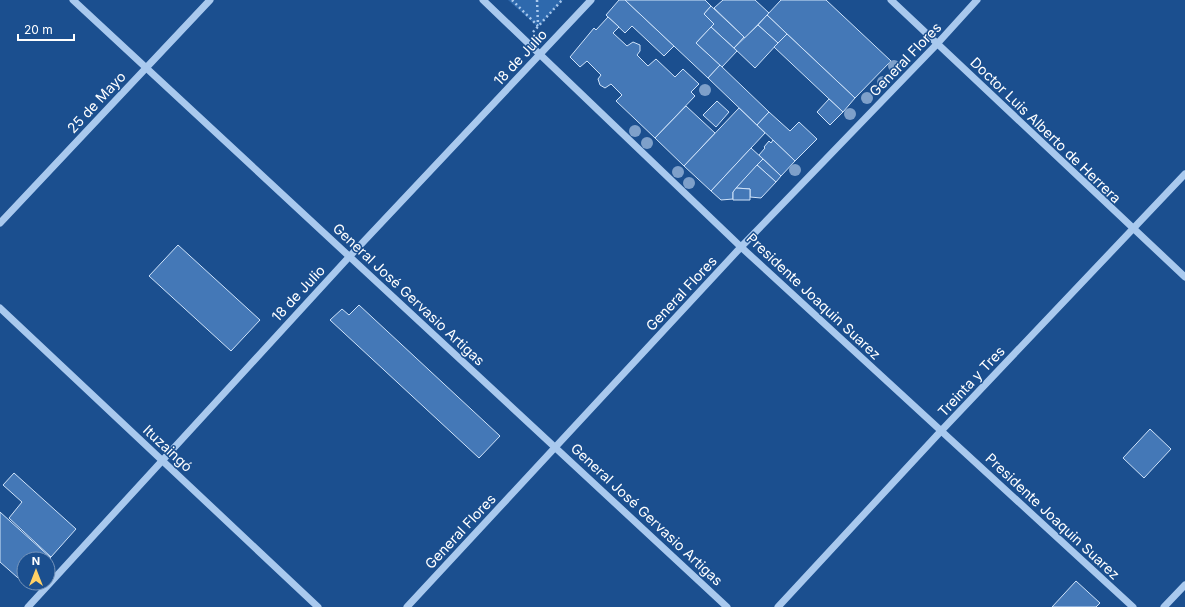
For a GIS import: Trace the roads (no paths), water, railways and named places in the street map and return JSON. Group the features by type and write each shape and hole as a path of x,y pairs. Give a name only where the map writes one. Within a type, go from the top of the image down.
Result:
{"street":[{"name":"General José Gervasio Artigas","path":"73,0 145,69 556,447 727,607"},
{"name":"25 de Mayo","path":"0,223 210,0"},
{"name":"Presidente Joaquin Suarez","path":"483,0 741,247 1133,607"},
{"name":"18 de Julio","path":"28,607 349,257 591,0"},
{"name":"Doctor Luis Alberto de Herrera","path":"891,0 1132,229 1185,277"},
{"name":"General Flores","path":"407,607 741,247 937,44 977,0"},
{"name":"Treinta y Tres","path":"778,607 941,431 1185,174"},
{"name":"Ituzaingó","path":"0,308 318,607"},
{"path":"1164,607 1185,585"}]}
